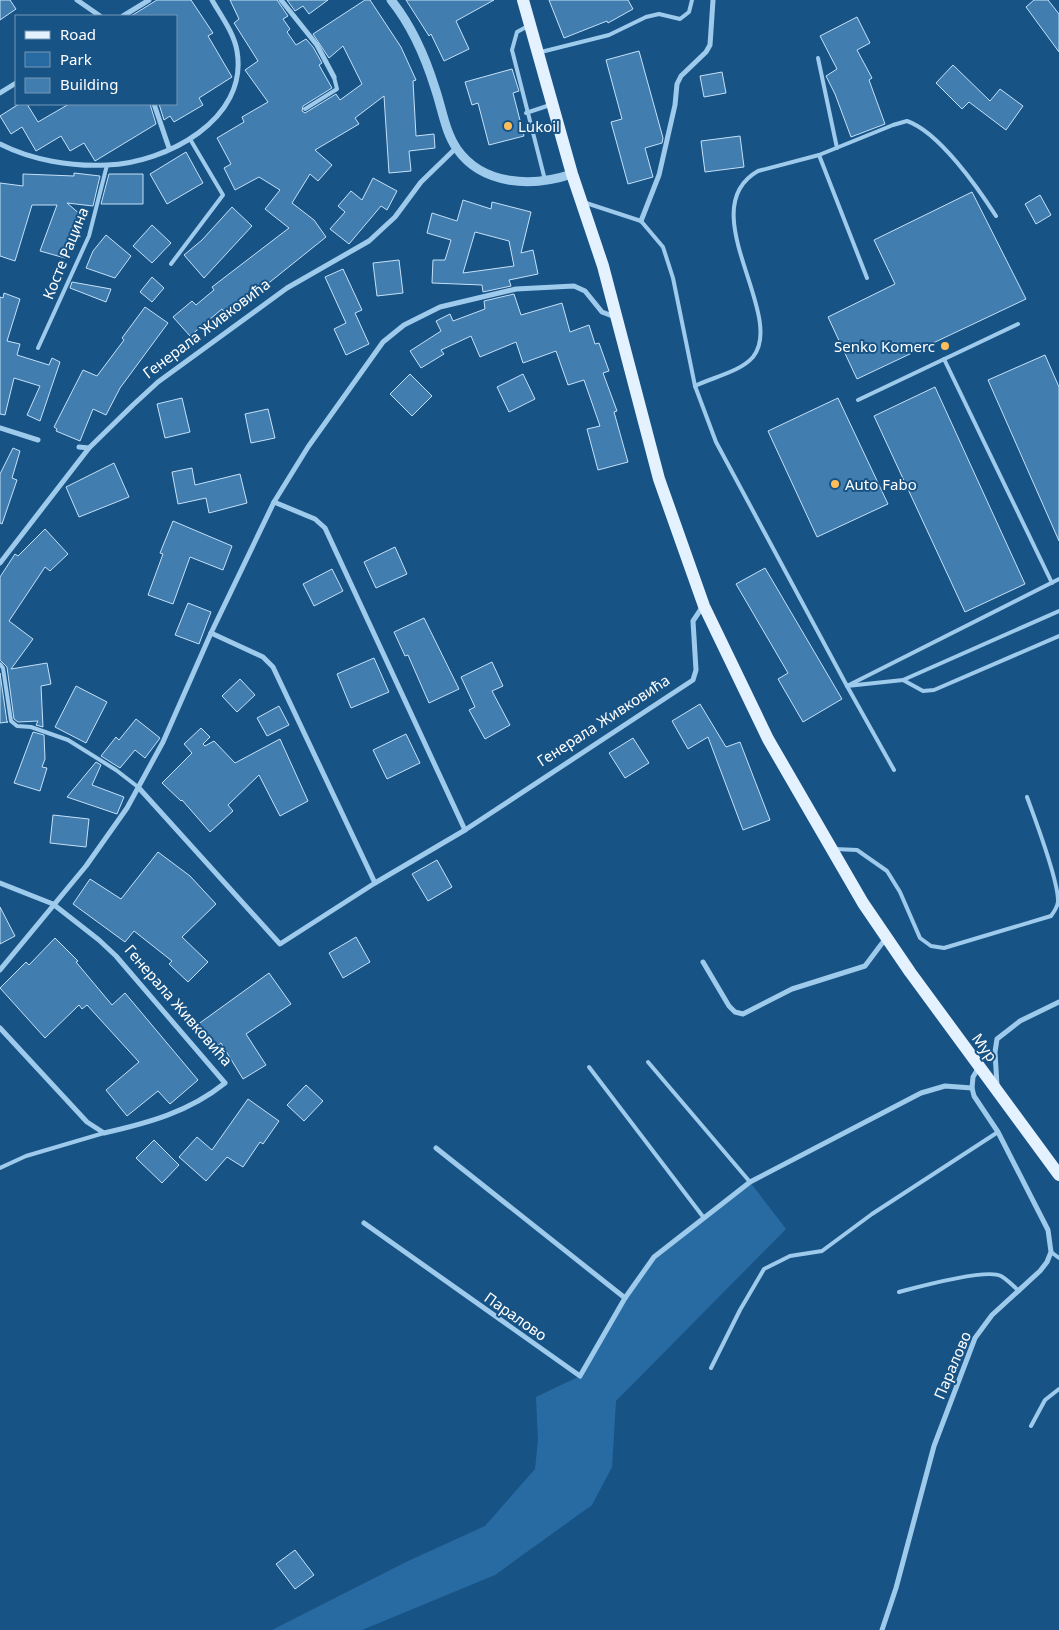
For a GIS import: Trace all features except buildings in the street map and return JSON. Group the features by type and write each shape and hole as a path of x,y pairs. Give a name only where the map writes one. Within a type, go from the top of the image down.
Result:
{"main road":[{"path":"523,0 572,174 603,266 658,480 704,606 768,739 830,849"},
{"name":"Мур","path":"830,849 886,938 1059,1175"}],"street":[{"path":"77,0 99,15"},
{"path":"124,15 149,0"},
{"path":"0,144 38,158 107,165 134,161 190,139 215,118 228,103 233,94 237,78 237,51 229,30 212,0"},
{"path":"280,0 317,45 334,77"},
{"path":"391,0 419,45 456,148 474,167 488,176 512,180 545,181 572,174"},
{"path":"641,221 659,175 675,105 677,84 681,76 706,52 710,45 713,0"},
{"path":"0,93 14,84"},
{"path":"154,105 170,148"},
{"name":"Генерала Живковића","path":"0,563 89,448 166,376 287,288 369,241 395,217 421,182 456,148"},
{"path":"0,970 33,932 53,904 105,841 138,788 182,702 211,633 274,502 308,447 374,354 393,333 424,314 453,302 516,289 568,285 580,288 602,312 616,317"},
{"path":"0,428 38,440"},
{"path":"79,447 89,448"},
{"path":"274,502 315,519 325,528 465,830"},
{"name":"Генерала Живковића","path":"138,788 280,944 375,883 465,830 693,680 696,670 693,621 704,606"},
{"path":"211,633 263,657 273,667 375,883"},
{"name":"Генерала Живковића","path":"0,883 53,904 99,940 116,956 225,1083 207,1098 155,1121 104,1133"},
{"path":"704,962 729,1006 735,1012 743,1014 792,989 865,966 886,938"},
{"path":"998,1092 997,1040 1020,1021 1059,1002"},
{"path":"0,1028 87,1122 104,1133"},
{"path":"979,1067 973,1077 972,1088 974,1096 998,1132 1048,1230 1052,1241 1051,1252"},
{"name":"Паралово","path":"364,1223 580,1376 625,1298 654,1257 750,1182 921,1093 945,1086 972,1088"},
{"path":"436,1148 625,1298"},
{"name":"Паралово","path":"882,1630 896,1588 934,1446 975,1338 992,1315 1019,1292 1048,1262 1051,1252"}],"lane":[{"path":"538,53 609,36 646,17 659,14 680,19 689,12 692,0"},
{"path":"530,25 517,32 512,50 526,113 545,181"},
{"path":"818,58 838,148"},
{"path":"305,109 337,89 334,77"},
{"path":"526,113 552,104"},
{"path":"695,386 747,363 758,347 760,323 742,259 735,224 737,198 742,185 749,176 758,171 819,156 902,121 912,123 927,134 956,163 996,216"},
{"path":"171,264 223,195 190,139"},
{"path":"819,156 867,278"},
{"name":"Косте Рацина","path":"38,348 89,236 107,165"},
{"path":"581,201 641,221 663,247 673,278 695,386 724,460 894,770"},
{"path":"858,400 1018,324"},
{"path":"944,359 1052,583"},
{"path":"847,686 1059,580"},
{"path":"847,686 881,684 903,680 1059,611"},
{"path":"903,680 924,691 934,690 1059,636"},
{"name":"Генерала Живковића","path":"0,664 3,668 11,721 17,726 31,727 68,740 116,770 138,788"},
{"path":"830,849 856,850 887,871 900,892 920,938 924,942 944,948 964,944 1051,916 1056,909 1058,896 1048,855 1027,796"},
{"path":"648,1062 750,1182"},
{"path":"589,1067 704,1218"},
{"path":"711,1368 740,1310 764,1270 790,1256 822,1251 872,1214 998,1132"},
{"path":"0,1168 26,1156 104,1133"},
{"path":"1051,1252 1059,1258"},
{"path":"899,1292 960,1277 989,1275 1000,1276 1019,1292"},
{"path":"1031,1426 1046,1400 1059,1389"}],"green space":[{"path":"750,1182 786,1229 616,1401 612,1467 592,1505 495,1575 362,1630 272,1630 406,1562 485,1526 535,1469 538,1440 536,1397 580,1376 625,1298 654,1257"}],"place":[{"name":"Lukoil","path":"508,126"},
{"name":"Senko Komerc","path":"945,346"},
{"name":"Auto Fabo","path":"835,484"}]}
